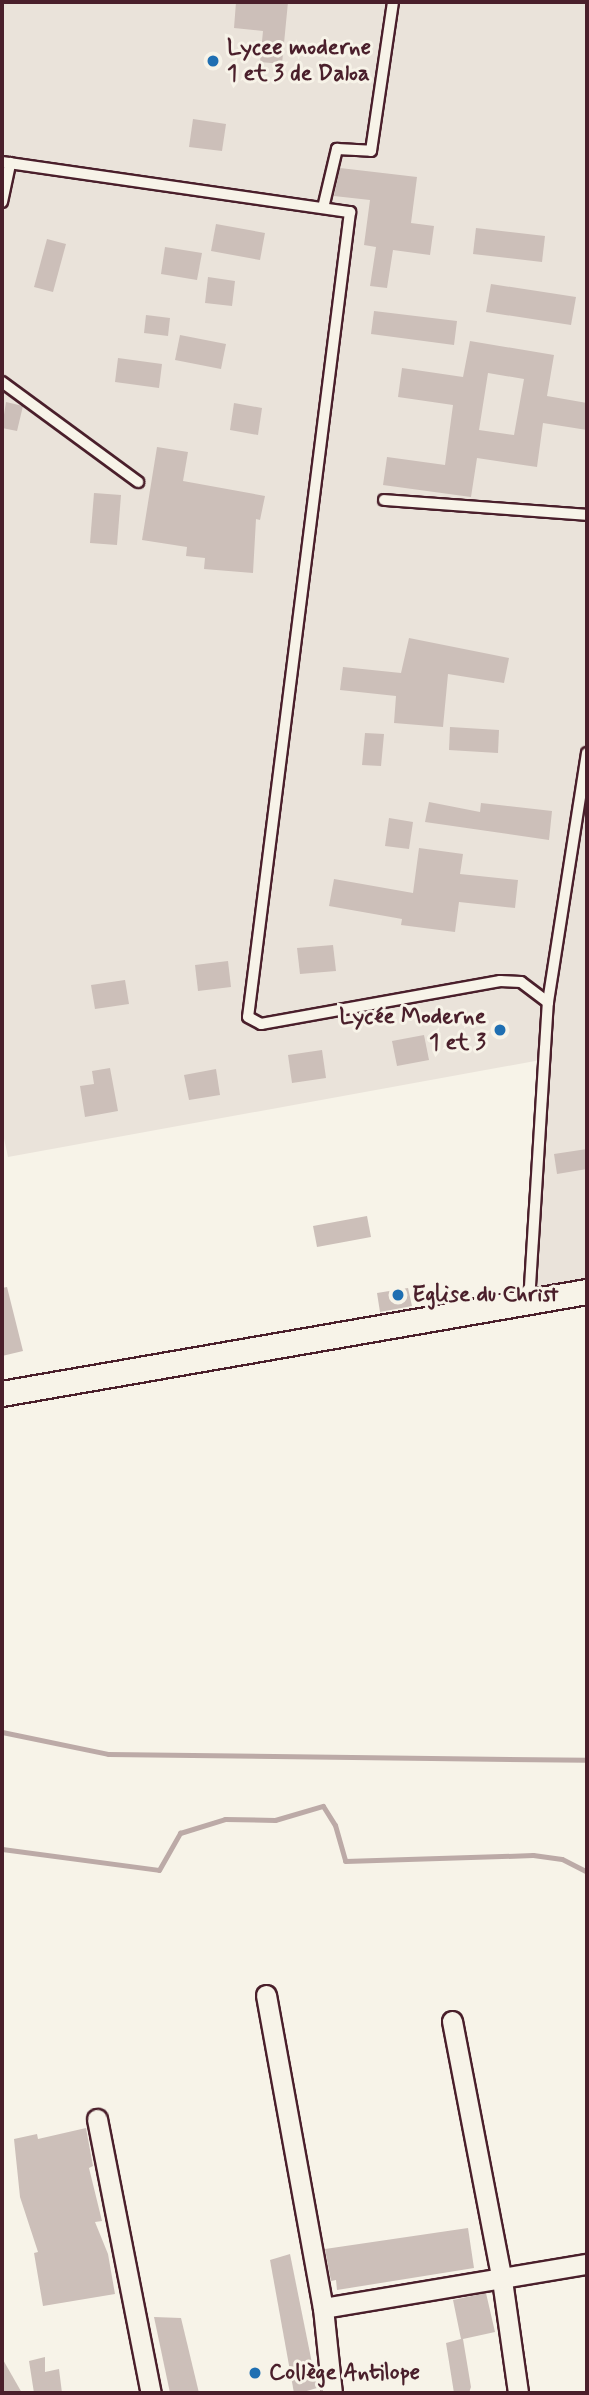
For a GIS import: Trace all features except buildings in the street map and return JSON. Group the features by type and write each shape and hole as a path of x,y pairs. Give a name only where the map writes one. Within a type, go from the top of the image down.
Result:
{"street":[{"path":"2,1394 587,1292"},
{"path":"266,1995 323,2308 331,2393"},
{"path":"453,2021 502,2280 518,2393"},
{"path":"97,2119 151,2393"},
{"path":"323,2308 587,2264"}],"lane":[{"path":"323,208 337,149 371,151 393,2"},
{"path":"2,202 6,163 351,214 248,1017 261,1024 500,981 521,982 548,1002"},
{"path":"2,382 138,482"},
{"path":"384,500 587,515"},
{"path":"529,1302 548,1002 587,753"}],"shaded area":[{"path":"2,2 587,2 587,1290 529,1302 546,1059 8,1157 2,1129"}],"waterway":[{"path":"2,1732 108,1754 587,1760"},
{"path":"2,1849 159,1870 180,1833 225,1819 275,1820 323,1806 335,1825 345,1861 533,1855 562,1859 587,1872"}],"place":[{"name":"Lycee moderne 1 et 3 de Daloa","path":"213,61"},
{"name":"Lycée Moderne 1 et 3","path":"500,1030"},
{"name":"Eglise du Christ","path":"398,1295"},
{"name":"Collège Antilope","path":"255,2373"}]}
